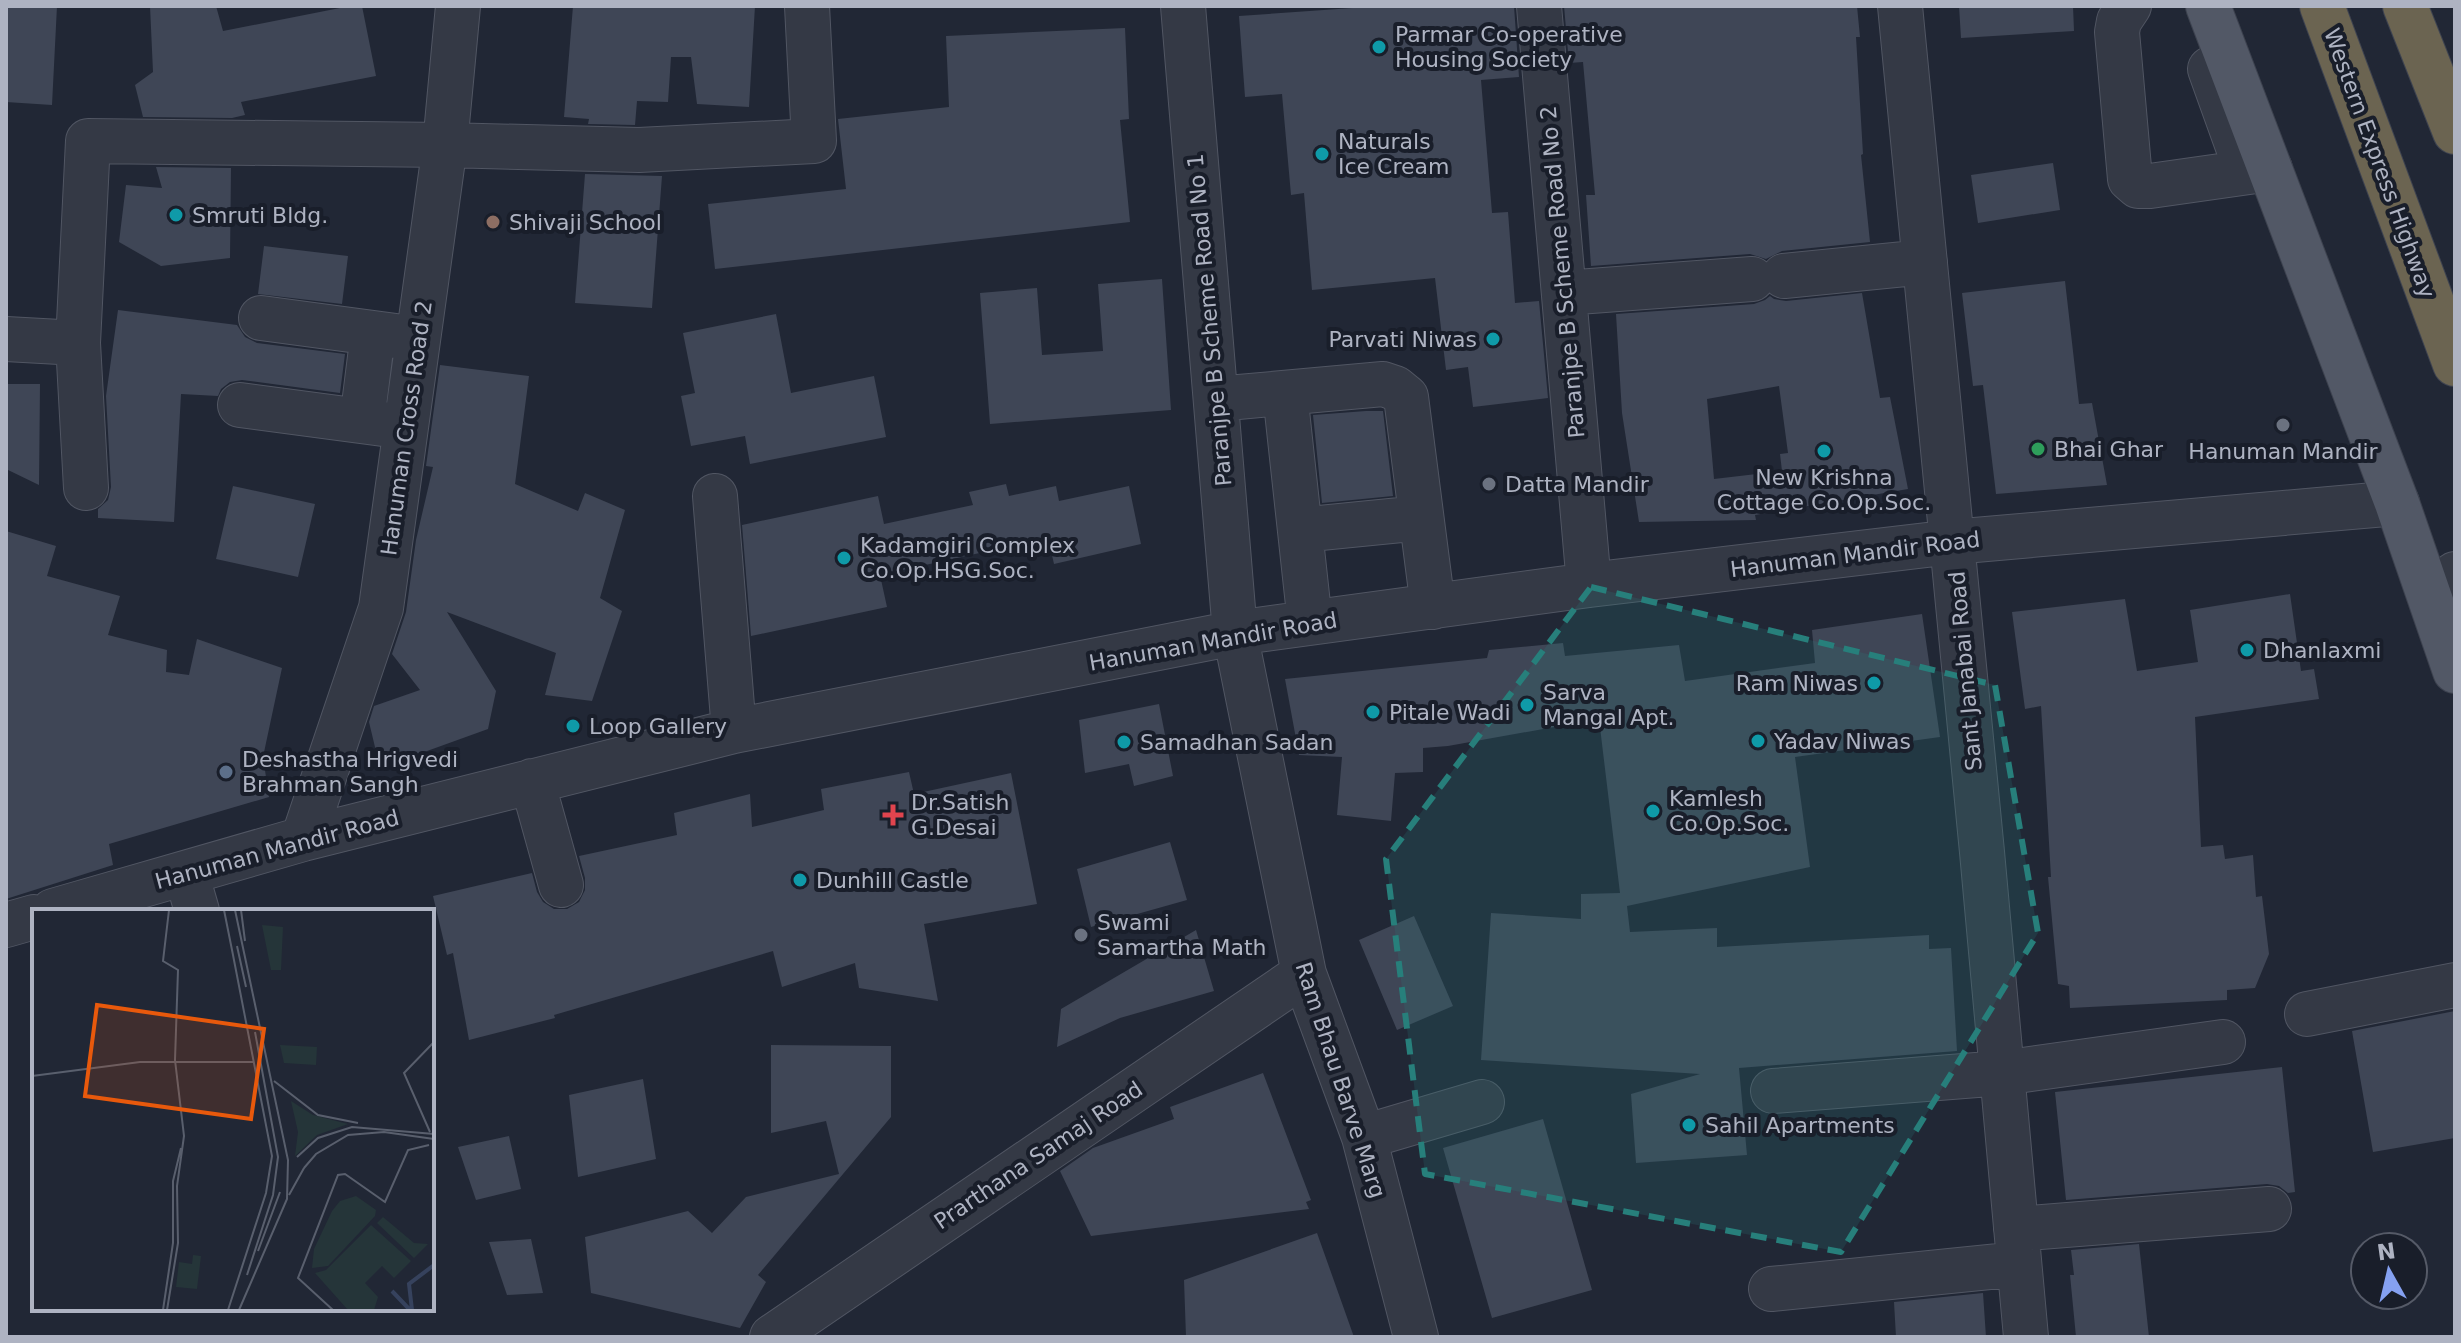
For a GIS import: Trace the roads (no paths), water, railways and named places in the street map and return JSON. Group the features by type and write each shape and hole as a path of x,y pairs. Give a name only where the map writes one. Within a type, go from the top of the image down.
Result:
{"highway":[{"name":"Western Express Highway","path":"2322,6 2455,364"},
{"path":"2405,6 2455,132"}],"main road":[{"path":"2208,6 2258,171 2397,503 2446,589 2455,671"}],"street":[{"name":"Hanuman Cross Road 2","path":"303,839 381,608 445,145 458,6"},
{"path":"86,488 78,343 88,141 639,150 814,141 807,6"},
{"name":"Paranjpe B Scheme Road No 1","path":"1183,6 1235,633"},
{"name":"Paranjpe B Scheme Road No 2","path":"1539,6 1589,585"},
{"name":"Sant Janabai Road","path":"1900,6 2026,1337"},
{"path":"2129,6 2119,21 2117,32 2130,179 2138,186 2258,171 2187,6"},
{"path":"1564,293 1925,262"},
{"path":"261,318 418,339"},
{"path":"362,421 373,333"},
{"path":"6,339 78,343"},
{"path":"1216,399 1383,384 1395,388 1406,397 1433,607"},
{"path":"1285,393 1310,623"},
{"path":"240,405 406,427"},
{"path":"715,496 734,731"},
{"name":"Hanuman Mandir Road","path":"68,909 191,892 303,839 734,731 1235,633 1589,585 1952,542 2397,503"},
{"path":"1300,530 1421,518"},
{"name":"Ram Bhau Barve Marg","path":"1235,633 1304,974 1364,1137 1416,1337"},
{"path":"532,781 561,885"},
{"path":"6,925 32,918"},
{"name":"Prarthana Samaj Road","path":"772,1337 1304,974"},
{"path":"2307,1014 2455,985"},
{"path":"1773,1091 2002,1073 2223,1042"},
{"path":"1364,1137 1482,1102"},
{"path":"1771,1289 2018,1246 2269,1209"}],"place":[{"name":"Parmar Co-operative Housing Society","path":"1379,47"},
{"name":"Naturals Ice Cream","path":"1322,154"},
{"name":"Smruti Bldg.","path":"176,215"},
{"name":"Shivaji School","path":"493,222"},
{"name":"Parvati Niwas","path":"1493,339"},
{"name":"Hanuman Mandir","path":"2283,425"},
{"name":"Bhai Ghar","path":"2038,449"},
{"name":"New Krishna Cottage Co.Op.Soc.","path":"1824,451"},
{"name":"Datta Mandir","path":"1489,484"},
{"name":"Kadamgiri Complex Co.Op.HSG.Soc.","path":"844,558"},
{"name":"Dhanlaxmi","path":"2247,650"},
{"name":"Ram Niwas","path":"1874,683"},
{"name":"Sarva Mangal Apt.","path":"1527,705"},
{"name":"Pitale Wadi","path":"1373,712"},
{"name":"Loop Gallery","path":"573,726"},
{"name":"Yadav Niwas","path":"1758,741"},
{"name":"Samadhan Sadan","path":"1124,742"},
{"name":"Deshastha Hrigvedi Brahman Sangh","path":"226,772"},
{"name":"Kamlesh Co.Op.Soc.","path":"1653,811"},
{"name":"Dr.Satish G.Desai","path":"893,815"},
{"name":"Dunhill Castle","path":"800,880"},
{"name":"Swami Samartha Math","path":"1081,935"},
{"name":"Sahil Apartments","path":"1689,1125"}]}
